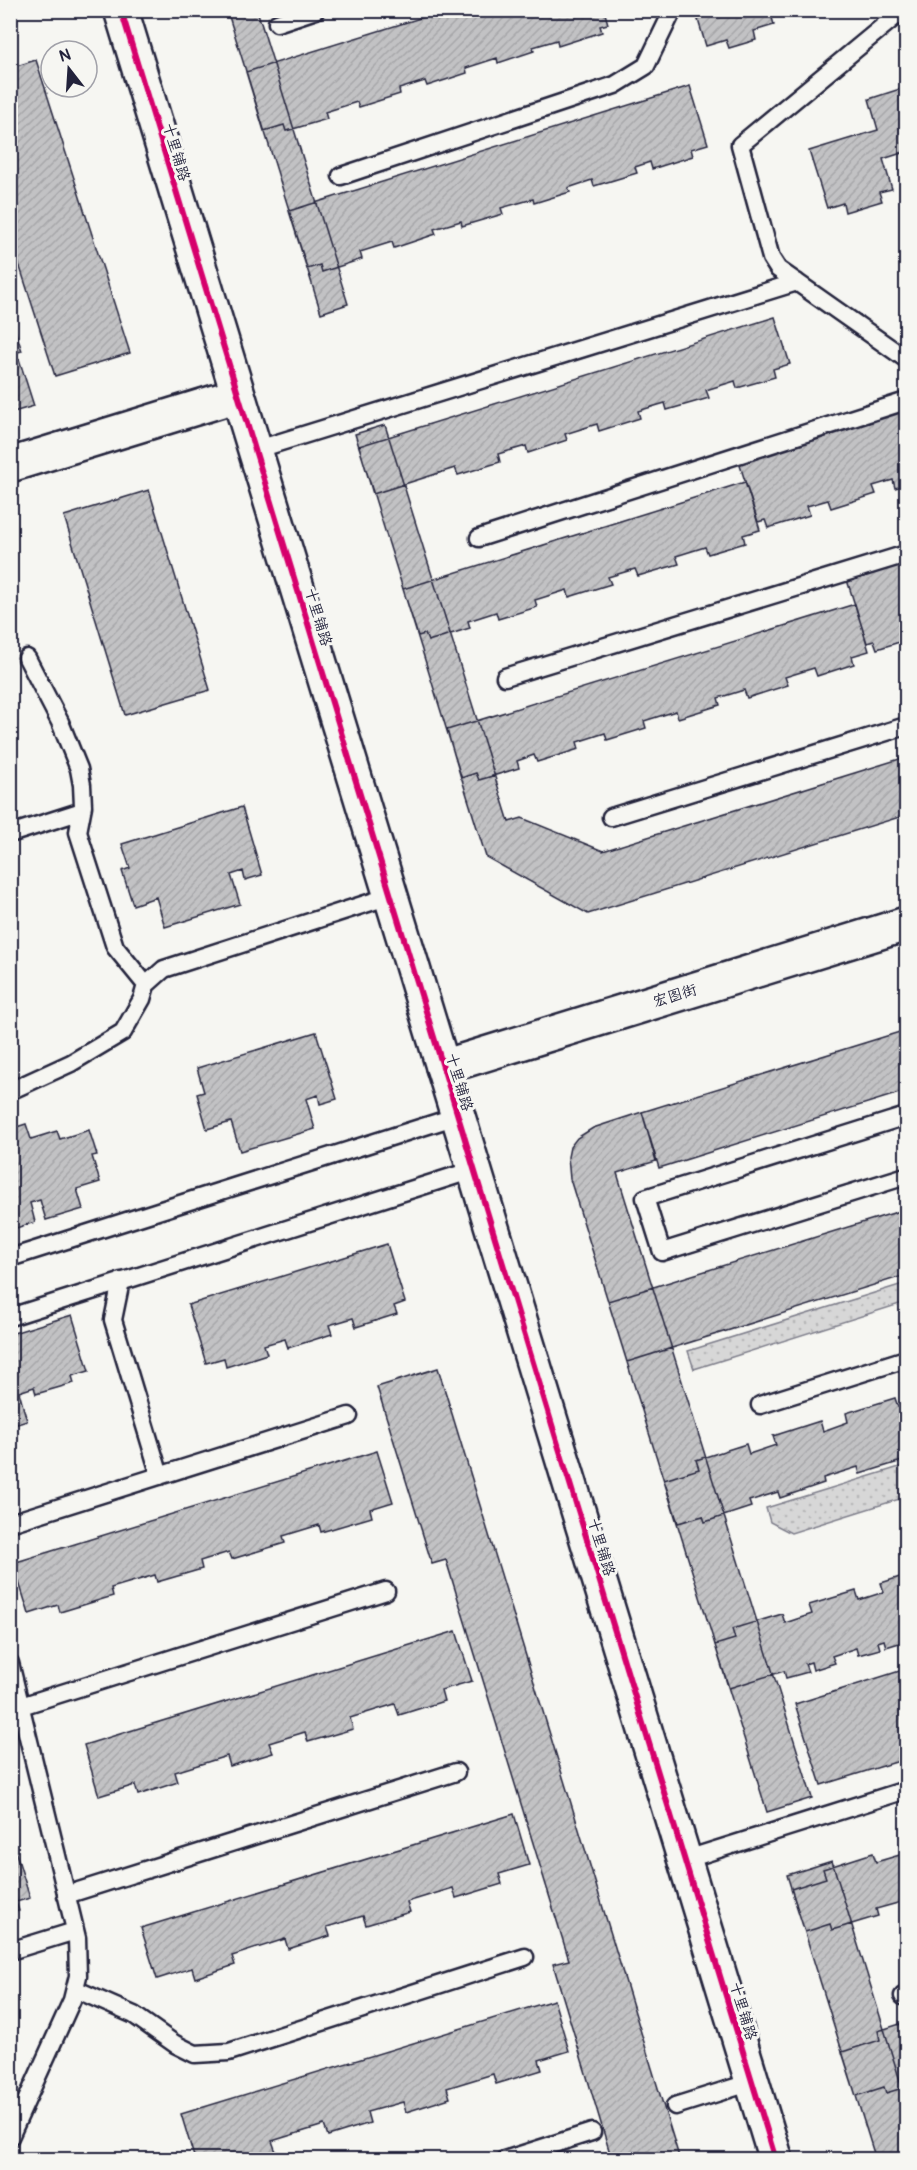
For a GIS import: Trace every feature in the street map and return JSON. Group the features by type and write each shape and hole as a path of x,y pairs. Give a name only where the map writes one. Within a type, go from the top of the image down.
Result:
{"street":[{"name":"十里铺路","path":"121,10 776,2160"},
{"path":"10,465 238,394"},
{"name":"宏图街","path":"442,1067 906,924"}],"lane":[{"path":"277,23 316,10"},
{"path":"342,176 615,85 646,66 673,10"},
{"path":"903,10 740,145 771,258 778,269 906,359"},
{"path":"255,450 797,282"},
{"path":"479,538 906,401"},
{"path":"505,677 906,554"},
{"path":"27,658 60,722 79,769 82,785 82,811 78,832 115,947 146,985"},
{"path":"611,817 906,726"},
{"path":"10,834 82,811"},
{"path":"10,1091 71,1063 123,1032 142,999 146,985 164,969 390,896"},
{"path":"10,1258 457,1116"},
{"path":"906,1116 645,1198 662,1252 906,1176"},
{"path":"10,1317 473,1170"},
{"path":"122,1281 113,1320 160,1476"},
{"path":"760,1405 906,1359"},
{"path":"10,1523 349,1416"},
{"path":"21,1706 386,1591"},
{"path":"10,1663 75,1931 78,1976 72,2000 10,2137"},
{"path":"66,1895 456,1773"},
{"path":"684,1860 906,1790"},
{"path":"10,1951 75,1931"},
{"path":"75,1989 134,2015 175,2044 195,2054 228,2052 525,1957"},
{"path":"675,2106 752,2082"},
{"path":"504,2160 592,2132"}],"shaded area":[{"path":"906,1283 906,1302 694,1369 688,1351"},
{"path":"906,1465 906,1497 791,1533 770,1522 766,1508"}],"building":[{"path":"227,10 257,10 348,304 321,313"},
{"path":"446,10 604,10 608,24 600,26 602,32 558,46 557,40 533,47 534,51 498,63 497,58 466,68 467,73 427,86 425,81 399,89 400,94 359,107 357,102 325,112 327,119 286,131 284,125 264,131 246,72"},
{"path":"695,10 770,10 774,25 754,31 756,40 729,48 726,40 706,46"},
{"path":"36,60 39,69 39,99 49,99 130,353 55,376 10,236 10,68"},
{"path":"690,86 708,144 691,149 693,156 652,169 650,162 635,167 637,173 594,186 592,180 568,188 570,192 534,203 533,199 501,208 503,214 462,226 461,221 434,229 436,234 394,248 392,242 360,252 362,259 322,272 320,265 307,269 289,211"},
{"path":"906,87 906,157 905,152 883,159 892,189 879,192 882,201 845,212 843,203 827,208 809,151 878,130 869,99"},
{"path":"10,314 22,351 10,354"},
{"path":"775,317 790,364 773,369 775,377 737,388 735,381 706,390 709,398 667,410 665,403 638,411 640,418 599,431 597,424 565,434 567,440 528,453 526,446 498,454 500,462 458,475 455,468 373,494 359,446"},
{"path":"10,354 13,361 19,359 34,406 10,413"},
{"path":"906,406 906,485 895,488 893,480 873,486 876,494 831,508 828,500 807,506 810,515 768,528 765,520 758,522 738,459"},
{"path":"385,425 509,822 522,818 603,851 906,757 906,815 588,914 486,857 355,434"},
{"path":"745,482 760,530 743,535 745,543 708,554 705,547 676,556 679,564 638,576 635,569 608,577 611,584 569,597 567,590 535,600 537,607 498,619 496,612 468,621 470,628 428,641 425,634 418,636 403,589"},
{"path":"149,490 210,690 125,715 64,516"},
{"path":"906,562 906,640 877,649 874,641 867,643 847,580"},
{"path":"855,604 869,651 852,656 854,664 817,676 814,668 785,677 788,685 747,698 744,690 718,698 720,705 678,718 676,711 644,721 646,728 607,740 605,733 577,742 579,749 537,762 534,755 517,761 519,768 479,780 476,773 461,778 447,730"},
{"path":"242,807 262,875 245,880 243,871 231,875 240,904 165,927 156,897 133,905 122,871 130,868 122,844"},
{"path":"906,1030 906,1091 659,1168 642,1112"},
{"path":"316,1032 337,1099 320,1104 318,1095 306,1099 315,1129 240,1151 231,1122 207,1129 197,1094 204,1092 197,1068"},
{"path":"642,1112 656,1161 617,1173 812,1798 767,1812 570,1179 568,1157 570,1147 577,1138 593,1128"},
{"path":"26,1124 31,1139 57,1131 60,1139 89,1130 97,1155 92,1156 100,1182 77,1189 83,1209 46,1220 40,1200 30,1203 35,1222 10,1230 10,1129"},
{"path":"900,1211 906,1233 906,1275 627,1362 608,1301"},
{"path":"387,1244 405,1302 394,1306 397,1314 356,1327 353,1318 329,1325 332,1334 288,1348 285,1339 264,1345 267,1354 226,1367 224,1358 206,1363 188,1305"},
{"path":"72,1315 89,1371 72,1376 74,1383 36,1394 34,1387 19,1392 27,1421 14,1425 16,1430 10,1432 10,1334"},
{"path":"438,1368 680,2160 612,2160 553,1964 569,1960 446,1560 432,1564 377,1387"},
{"path":"895,1398 898,1407 906,1405 906,1452 902,1453 905,1460 860,1474 858,1467 823,1478 824,1483 780,1498 778,1492 749,1501 751,1507 705,1522 703,1516 678,1523 664,1480 699,1469 696,1460 746,1444 749,1454 776,1445 773,1436 820,1421 823,1431 848,1422 846,1413"},
{"path":"377,1451 393,1502 370,1509 372,1517 321,1532 319,1525 283,1536 285,1543 232,1559 229,1552 200,1561 202,1569 157,1582 155,1575 111,1588 113,1596 60,1612 58,1605 29,1614 13,1563"},
{"path":"906,1575 906,1641 886,1647 884,1640 878,1642 880,1649 858,1655 856,1648 832,1656 835,1663 813,1670 811,1662 805,1664 808,1672 786,1678 784,1671 729,1688 715,1645 735,1639 732,1629 782,1614 785,1623 812,1614 809,1605 856,1591 859,1600 884,1592 881,1583"},
{"path":"456,1631 472,1681 441,1690 444,1701 399,1715 395,1704 350,1718 353,1729 308,1742 305,1732 269,1743 273,1753 230,1766 227,1756 175,1772 178,1782 138,1795 135,1785 99,1796 84,1745"},
{"path":"906,1669 906,1759 821,1785 795,1704"},
{"path":"514,1814 529,1865 499,1874 502,1884 456,1898 453,1888 407,1902 410,1912 366,1925 363,1916 327,1927 330,1936 288,1949 285,1939 232,1956 235,1965 195,1978 192,1968 157,1979 141,1928"},
{"path":"10,1840 12,1840 30,1898 16,1902 19,1911 10,1913"},
{"path":"906,1842 906,1906 905,1901 876,1909 878,1916 832,1930 830,1924 805,1932 791,1889 826,1878 823,1869 873,1853 876,1862 903,1854 900,1844"},
{"path":"832,1861 906,2100 906,2160 876,2160 787,1875"},
{"path":"554,2000 569,2051 539,2060 542,2070 496,2084 493,2074 447,2088 450,2098 406,2112 403,2102 367,2112 370,2123 328,2136 324,2125 272,2141 276,2152 251,2160 234,2160 232,2154 213,2160 195,2160 181,2114"},
{"path":"906,2022 906,2087 886,2093 884,2087 856,2096 842,2052 880,2040 878,2031"}],"cycle path":[{"path":"121,10 776,2160"}]}
